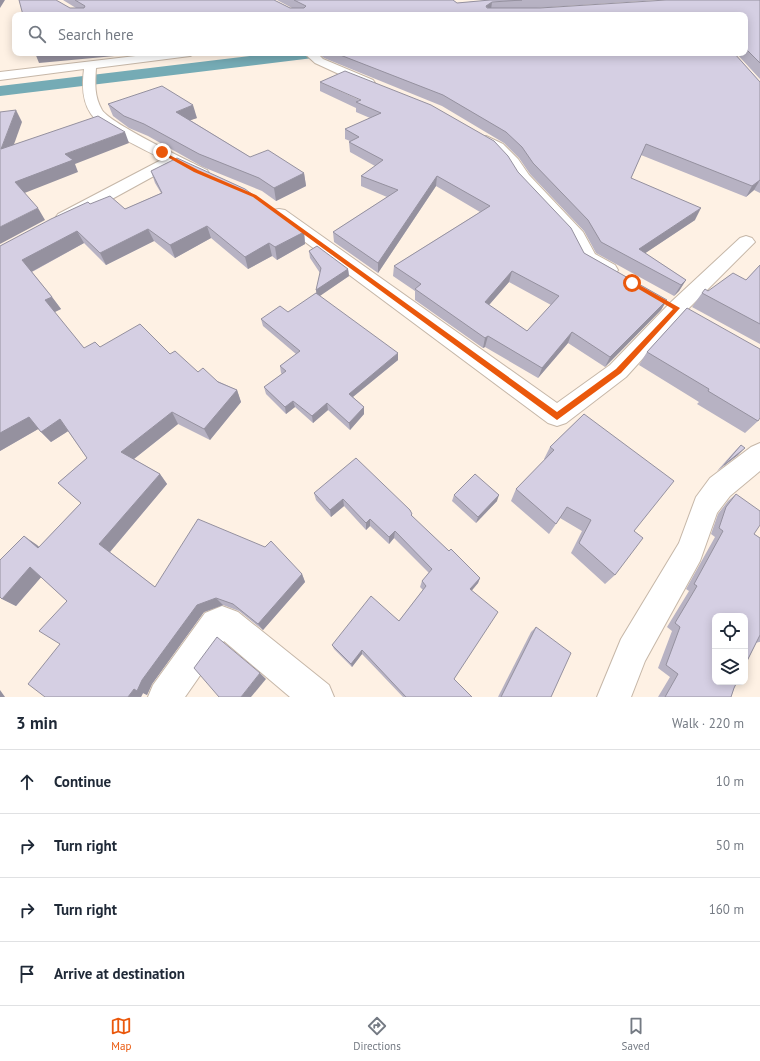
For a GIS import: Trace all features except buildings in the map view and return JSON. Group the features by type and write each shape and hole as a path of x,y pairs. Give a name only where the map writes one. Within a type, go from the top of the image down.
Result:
{"street":[{"path":"0,76 90,66 157,56"},
{"path":"314,57 382,88"},
{"path":"90,66 88,89 97,113 123,132 218,180"},
{"path":"475,133 498,147 513,162 522,178 577,236 588,258 619,276"},
{"path":"50,225 174,158"},
{"path":"268,206 557,416 618,371 677,308 746,242"},
{"path":"614,697 633,651 690,551 706,506 720,487 760,455"},
{"path":"165,697 216,624 222,622 227,623 317,697"}],"waterway":[{"path":"0,91 288,56"}],"route":[{"path":"162,152 196,171 255,196 557,416 618,371 677,308 632,283"}]}
